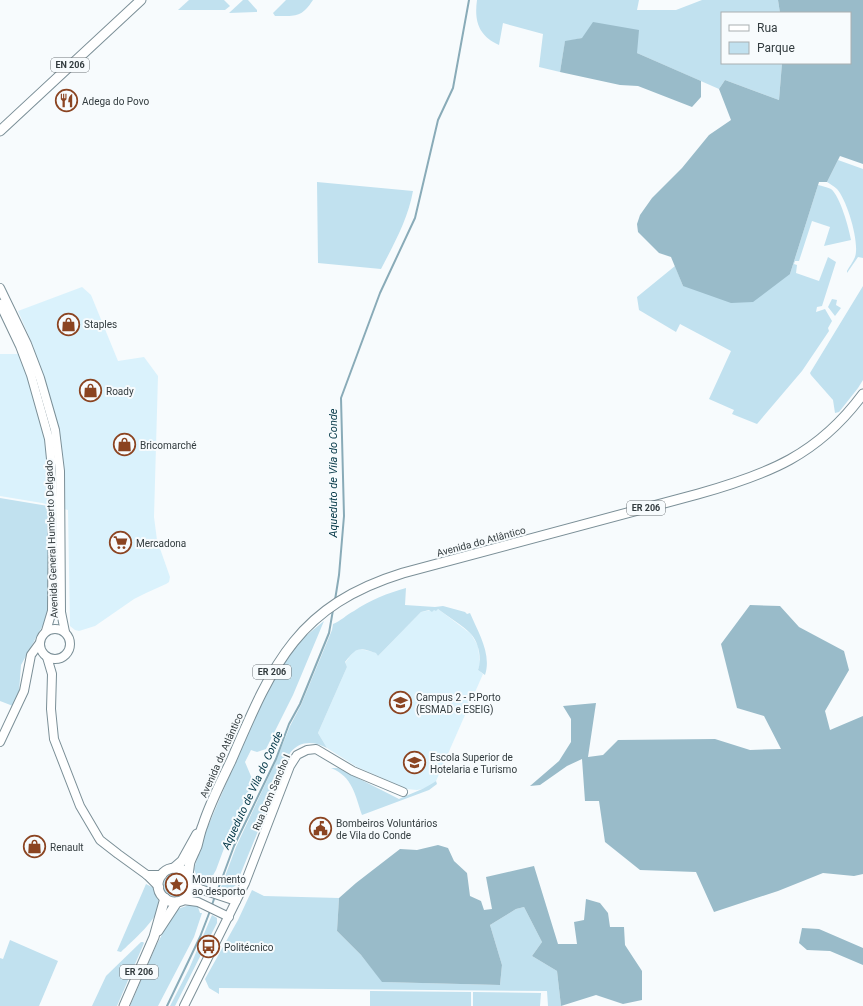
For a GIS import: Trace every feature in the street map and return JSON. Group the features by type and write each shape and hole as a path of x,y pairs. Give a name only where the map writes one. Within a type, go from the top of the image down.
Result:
{"main road":[{"name":"EN 206","path":"0,131 141,0"},
{"name":"Avenida General Humberto Delgado","path":"0,288 27,344 40,378 54,430 60,471 61,612 65,632 68,636 70,646 69,651 62,658 52,674"},
{"name":"Avenida General Humberto Delgado","path":"0,304 20,346 31,375 45,424 51,459 53,499 52,611 46,631 31,655 24,692 0,742"},
{"name":"Avenida do Atlântico","path":"190,879 190,860 197,846 203,825 253,711 277,664 288,648 304,630 325,611 344,598 367,586 403,573 753,478 787,462 811,446 834,428 854,407 863,394"},
{"name":"Avenida General Humberto Delgado","path":"46,631 56,628 65,632"},
{"path":"39,644 52,674 51,709 54,739 80,806 100,840 147,875 158,887 162,895 168,900 198,902 229,916"},
{"path":"29,664 45,656 52,659 62,658"},
{"name":"Rua Dom Sancho I","path":"184,1006 236,901 290,766 296,755 307,750 316,749 353,771 403,792"},
{"name":"Avenida do Atlântico","path":"174,868 184,859 190,844 203,825"},
{"path":"174,868 182,869 200,890 236,901"},
{"name":"ER 206","path":"162,874 165,871 174,868"},
{"path":"147,875 162,874 158,887"},
{"name":"ER 206","path":"154,937 180,901 190,893 190,879"},
{"name":"ER 206","path":"124,1006 154,937 165,898"}],"shaded area":[{"path":"778,0 863,0 863,164 840,156 827,182 819,182 790,274 753,302 731,303 683,286 671,257 659,253 638,232 637,224 640,215 652,198 682,168 709,135 731,120 719,89 725,80 779,100 782,64 851,64 851,12 780,12"},
{"path":"593,22 639,30 637,53 701,81 701,97 692,107 638,86 620,85 560,72 565,41 582,38"},
{"path":"82,287 91,295 118,361 144,357 158,376 154,517 157,540 170,577 169,582 166,584 134,599 95,626 79,631 70,626 68,510 42,503 0,496 0,354 17,354 34,348 18,311"},
{"path":"750,605 780,606 799,627 844,651 849,670 825,711 830,730 863,716 863,874 854,876 823,873 778,891 714,912 696,872 640,870 605,842 599,801 585,801 582,759 567,766 540,785 530,786 559,761 571,742 571,719 563,706 596,703 588,757 603,755 618,740 715,739 750,750 781,749 764,716 737,708 721,644"},
{"name":"Campus 2 - P.Porto (ESMAD e ESEIG)","path":"438,609 471,634 478,646 480,664 478,670 483,674 436,781 427,788 417,790 407,789 357,767 327,748 318,733 347,667 345,663 354,651 360,649 377,653 378,656 421,612"},
{"path":"438,845 448,848 454,861 467,873 470,896 481,901 484,910 492,909 486,877 534,866 558,944 577,944 574,922 584,920 586,899 600,903 608,913 610,927 624,927 625,945 642,971 642,1000 623,1004 596,995 561,1006 557,971 532,956 542,942 524,907 516,909 490,925 502,965 500,985 382,982 361,955 337,931 339,898 400,849 417,850"},
{"path":"802,928 819,929 863,948 863,965 830,951 807,950 799,943"}],"green space":[{"path":"189,0 224,0 230,6 225,10 178,10"},
{"path":"243,0 248,0 257,12 229,13"},
{"path":"286,0 313,0 305,10 297,15 275,16 273,13"},
{"path":"477,0 639,0 637,10 676,10 702,0 778,0 780,12 721,12 721,64 782,64 779,100 725,80 719,89 637,53 582,38 565,42 560,72 539,67 543,34 503,23 499,45 482,33 477,22"},
{"path":"838,160 863,169 863,258 858,257 847,273 855,257 856,251 856,242 852,222 841,195 836,188 827,182"},
{"path":"317,182 413,191 408,211 396,241 381,269 318,263"},
{"path":"818,185 831,189 838,198 844,213 851,240 824,246 830,227 812,221 799,261 795,261 794,264 797,265 796,273 819,281 828,257 836,262 822,306 817,307 816,312 825,309 832,321 828,328 829,331 802,371 757,424 732,414 734,410 709,399 731,351 680,324 676,332 639,310 637,297 675,266 683,286 790,274"},
{"path":"863,286 863,380 839,412 835,413 833,400 810,373"},
{"path":"832,299 837,300 836,305 841,308 835,316 828,307"},
{"path":"0,498 48,506 48,616 21,665 19,692 13,706 0,701"},
{"path":"406,588 405,605 435,607 443,606 465,612 467,614 470,613 483,643 487,659 485,675 478,670 480,656 478,646 474,638 464,628 438,609 432,612 429,610 421,612 378,656 376,653 361,649 352,653 345,662 347,667 318,733 327,748 317,744 307,743 298,746 290,753 236,885 231,889 221,887 236,847 275,763 290,726 301,705 332,630 333,624 373,600"},
{"path":"324,621 293,695 266,749 257,752 251,750 245,762 253,781 230,832 216,870 207,886 199,882 194,869 203,838 264,695 283,664 302,639"},
{"path":"331,768 338,768 399,799 423,789 436,781 437,784 429,790 362,815 349,782 344,776"},
{"path":"176,872 185,876 189,885 185,894 176,898 167,894 163,885 167,876"},
{"path":"146,884 154,888 159,903 158,909 150,922 138,936 121,952 117,951"},
{"path":"252,890 264,896 339,898 337,931 361,955 383,982 500,985 502,965 490,925 516,909 524,907 542,942 532,956 557,971 561,1006 548,1006 547,991 219,988 219,994 209,988 205,979 238,920"},
{"path":"194,904 198,907 200,913 202,913 194,937 158,1006 130,1006 156,946 175,910"},
{"path":"212,915 217,918 217,923 175,1006 170,1006 189,969"},
{"path":"10,940 58,961 39,1006 0,1006 0,958 3,959"},
{"path":"141,942 144,943 117,1006 92,1006 106,976"},
{"path":"370,991 471,992 471,1006 370,1006"},
{"path":"473,992 541,993 540,1006 473,1006"}],"waterway":[{"name":"Aqueduto de Vila do Conde","path":"335,600 339,575 344,516 341,398 380,293 415,218 438,120 453,88 469,0"},
{"name":"Aqueduto de Vila do Conde","path":"217,892 234,846 276,759 289,724 300,704 329,633 333,610"},
{"name":"Aqueduto de Vila do Conde","path":"212,905 215,896"},
{"name":"Aqueduto de Vila do Conde","path":"167,1006 200,937 210,911"}],"place":[{"name":"Adega do Povo","path":"67,101"},
{"name":"Staples","path":"68,324"},
{"name":"Roady","path":"91,391"},
{"name":"Bricomarché","path":"125,445"},
{"name":"Mercadona","path":"120,543"},
{"name":"Campus 2 - P.Porto (ESMAD e ESEIG)","path":"401,703"},
{"name":"Escola Superior de Hotelaria e Turismo","path":"414,763"},
{"name":"Bombeiros Voluntários de Vila do Conde","path":"321,829"},
{"name":"Renault","path":"35,847"},
{"name":"Monumento ao desporto","path":"177,885"},
{"name":"Politécnico","path":"209,947"}]}
